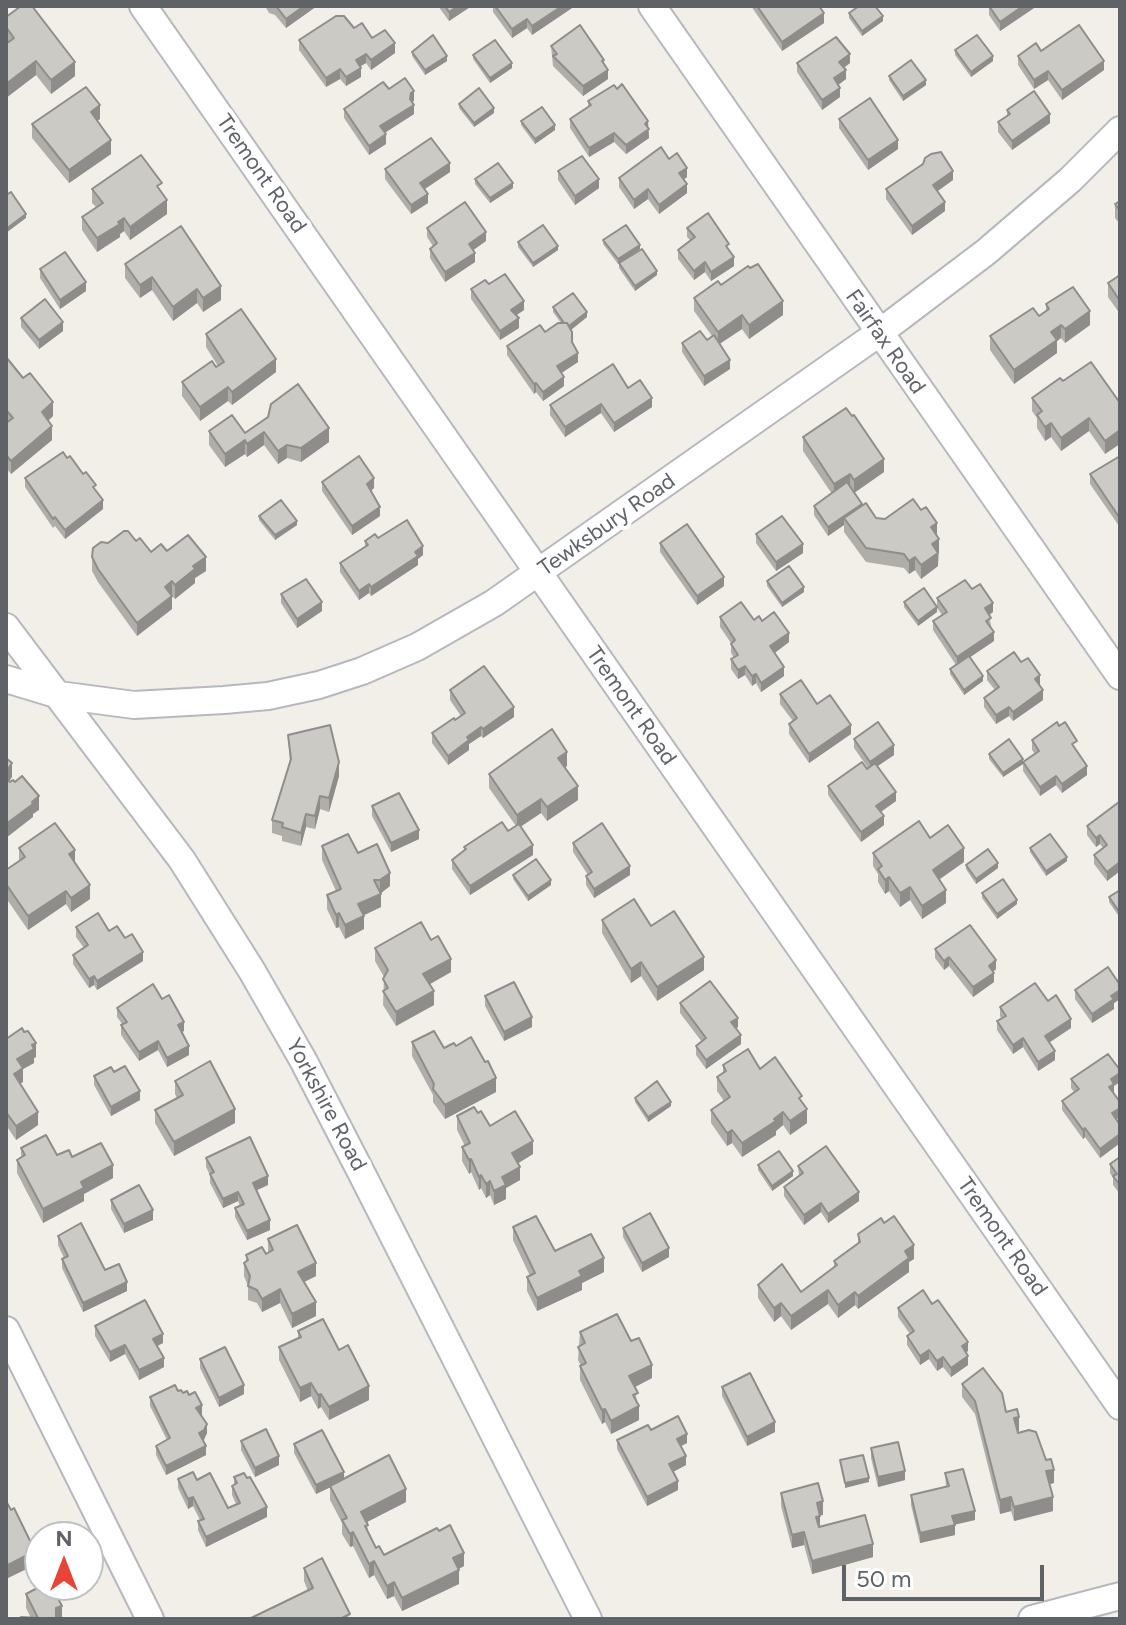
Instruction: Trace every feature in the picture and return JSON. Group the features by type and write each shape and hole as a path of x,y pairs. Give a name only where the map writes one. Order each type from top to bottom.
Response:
{"street":[{"name":"Tremont Road","path":"143,6 1120,1406"},
{"name":"Fairfax Road","path":"652,6 1120,676"},
{"name":"Tewksbury Road","path":"6,679 59,695 134,705 268,696 319,685 362,671 417,647 489,607 879,333 986,252 1070,180 1120,130"},
{"name":"Yorkshire Road","path":"6,627 182,860 303,1060 588,1619"},
{"path":"6,1330 150,1619"},
{"path":"1032,1619 1120,1596"}],"building":[{"path":"21,6 32,6 75,62 51,80 36,61 6,84 6,44 14,38 6,27 6,17"},
{"path":"276,6 304,6 286,19"},
{"path":"495,6 562,6 532,26 527,19 512,29"},
{"path":"757,6 819,6 824,13 782,42"},
{"path":"859,6 875,6 883,16 862,31 849,13"},
{"path":"989,6 1023,6 1000,22"},
{"path":"336,16 344,16 354,28 362,23 372,38 385,30 395,43 371,60 366,54 356,60 361,68 346,77 340,69 326,78 299,40"},
{"path":"580,25 608,70 583,86 553,56 557,54 551,46"},
{"path":"1079,25 1104,61 1062,90 1048,71 1034,80 1018,56 1036,43 1041,51"},
{"path":"433,35 447,56 425,70 412,52"},
{"path":"977,35 993,56 971,72 955,50"},
{"path":"836,37 850,54 839,62 846,70 834,78 840,88 822,100 797,63"},
{"path":"495,40 512,63 490,78 473,55"},
{"path":"911,60 926,80 903,96 889,76"},
{"path":"405,78 414,91 410,99 414,105 380,126 386,134 369,146 344,109 383,82 389,89"},
{"path":"622,84 648,121 645,124 649,129 626,145 614,133 589,148 570,119 591,105 588,101 614,85 617,89"},
{"path":"86,87 100,105 91,112 111,140 69,170 32,124"},
{"path":"479,88 494,108 474,123 459,104"},
{"path":"1034,91 1050,114 1012,141 998,122 1010,114 1007,110"},
{"path":"870,98 898,140 868,160 839,119"},
{"path":"542,107 555,125 535,139 521,121"},
{"path":"431,138 450,163 420,183 428,194 411,205 385,169"},
{"path":"661,147 669,159 677,153 687,168 679,173 687,184 659,205 648,189 634,200 619,178"},
{"path":"941,152 953,171 933,185 945,202 912,226 886,189 923,164 925,158"},
{"path":"141,155 162,183 157,186 167,200 130,227 124,218 118,222 120,224 97,238 82,217 103,203 92,189"},
{"path":"582,156 599,179 575,196 558,171"},
{"path":"498,163 513,183 490,198 475,179"},
{"path":"11,192 26,214 6,229 6,195"},
{"path":"465,202 486,232 469,244 475,253 445,272 430,249 437,243 427,228"},
{"path":"708,213 734,257 711,272 705,262 694,271 678,250 695,237 687,228"},
{"path":"543,225 558,246 533,263 518,242"},
{"path":"626,225 640,245 618,259 603,240"},
{"path":"181,226 221,286 203,298 197,289 173,307 152,277 140,285 125,264"},
{"path":"642,249 657,271 635,286 619,263"},
{"path":"65,252 86,282 60,300 40,269"},
{"path":"758,264 783,301 749,325 742,315 718,332 694,298 718,281 721,285 748,266"},
{"path":"505,274 524,301 511,310 519,318 500,331 471,289 485,280 489,284"},
{"path":"1120,275 1120,301 1108,283"},
{"path":"1073,287 1090,311 1065,329 1061,325 1051,332 1057,340 1014,370 990,336 1033,308 1039,316 1049,309 1046,304"},
{"path":"573,293 587,312 569,326 553,307"},
{"path":"45,299 63,322 39,340 21,318"},
{"path":"241,309 276,359 232,392 228,387 200,407 182,382 212,361 216,367 224,362 206,334"},
{"path":"558,323 567,323 578,353 557,366 564,377 543,392 507,346 540,325 545,332"},
{"path":"700,331 707,340 714,335 730,360 704,376 682,343"},
{"path":"6,357 23,378 30,373 53,402 42,412 52,426 11,461 6,455 6,423 13,418 6,410"},
{"path":"1091,362 1120,403 1120,430 1105,441 1089,418 1061,438 1051,423 1045,427 1037,415 1042,411 1032,398 1060,378 1063,381"},
{"path":"613,364 628,388 640,380 652,398 614,423 601,404 565,427 550,405"},
{"path":"298,384 329,428 301,448 287,445 278,451 264,432 225,454 209,431 232,415 245,433 268,417 271,404"},
{"path":"846,408 884,459 854,480 850,474 834,484 803,437"},
{"path":"63,452 67,458 70,456 83,474 86,472 103,500 65,530 55,517 53,519 25,478"},
{"path":"359,456 374,478 367,484 380,507 352,526 322,482"},
{"path":"1120,456 1120,516 1119,517 1090,474"},
{"path":"847,482 862,504 828,527 814,506"},
{"path":"913,499 921,510 926,507 937,523 931,527 939,539 932,544 938,553 921,565 915,557 909,561 904,554 866,548 844,518 866,503 876,518 885,519"},
{"path":"281,500 297,521 275,535 259,516"},
{"path":"782,516 803,544 776,562 756,534"},
{"path":"407,520 423,546 415,552 418,556 371,587 369,584 359,591 340,563 368,545 365,541 375,534 378,538"},
{"path":"687,524 724,577 697,596 660,543"},
{"path":"128,531 136,541 140,538 151,552 161,544 167,551 188,535 206,557 175,585 172,581 165,587 172,596 137,623 92,557 93,548 101,542 108,543"},
{"path":"789,566 804,587 782,603 767,581"},
{"path":"306,579 322,602 297,619 281,594"},
{"path":"965,580 972,589 980,584 993,603 985,608 991,618 986,621 994,632 957,657 933,621 947,612 937,598"},
{"path":"924,588 937,607 918,621 904,602"},
{"path":"741,602 754,620 759,616 762,621 774,612 789,633 770,646 784,667 761,683 756,674 752,676 745,666 738,670 731,659 738,655 731,644 735,640 720,617"},
{"path":"1014,652 1021,662 1028,658 1040,675 1035,679 1043,690 1013,712 1009,707 996,715 984,698 999,687 987,671"},
{"path":"969,656 983,676 964,690 950,669"},
{"path":"484,666 514,707 467,737 469,740 448,756 432,733 465,713 450,690"},
{"path":"801,680 817,704 830,695 851,725 809,754 789,724 797,718 780,694"},
{"path":"878,722 894,745 870,762 854,739"},
{"path":"1057,722 1059,726 1065,722 1077,741 1072,744 1087,766 1062,784 1056,776 1040,787 1023,762 1039,751 1032,740"},
{"path":"330,725 339,762 329,798 320,796 315,816 306,814 301,833 282,827 283,823 272,820 291,759 288,735"},
{"path":"552,729 567,752 558,758 578,786 547,807 541,799 517,815 489,774"},
{"path":"1009,739 1023,759 1003,773 989,754"},
{"path":"6,758 12,763 6,772"},
{"path":"862,762 867,769 875,763 896,792 876,806 884,816 861,832 828,786"},
{"path":"22,776 39,796 6,824 6,779 15,782"},
{"path":"399,793 419,830 391,843 372,806"},
{"path":"1119,802 1120,862 1107,872 1094,855 1107,845 1100,835 1096,838 1087,826"},
{"path":"919,821 930,838 948,825 964,848 933,870 946,890 922,906 910,887 900,893 889,877 885,880 878,869 882,866 873,853"},
{"path":"502,822 508,831 519,824 533,845 470,886 452,860 466,849 464,847"},
{"path":"55,823 75,850 69,854 90,885 71,898 66,891 28,916 6,884 6,870 25,857 19,848"},
{"path":"602,823 630,866 594,889 586,876 592,872 573,843"},
{"path":"348,834 358,853 377,844 390,873 380,880 374,880 381,894 358,904 364,916 345,925 339,913 336,915 327,895 341,889 322,846"},
{"path":"1050,834 1067,857 1046,871 1030,848"},
{"path":"988,849 998,863 976,879 966,865"},
{"path":"536,859 551,880 528,896 513,875"},
{"path":"1003,879 1017,900 997,914 982,893"},
{"path":"1120,890 1120,913 1109,897"},
{"path":"634,899 651,926 674,911 704,957 657,987 641,962 631,969 602,920"},
{"path":"98,913 109,931 117,926 125,938 132,934 143,952 97,981 94,976 89,979 73,955 88,945 76,927"},
{"path":"421,922 431,940 438,936 451,959 423,974 434,991 396,1012 383,991 388,988 383,979 388,970 375,948"},
{"path":"970,925 996,960 989,966 994,973 973,987 949,957 944,961 935,949"},
{"path":"1108,967 1120,990 1111,996 1114,999 1092,1014 1075,990"},
{"path":"710,981 738,1018 731,1022 741,1035 706,1060 696,1046 706,1038 680,1003"},
{"path":"514,982 532,1017 504,1032 485,996"},
{"path":"1035,983 1048,1001 1056,995 1071,1019 1045,1036 1055,1051 1038,1062 1023,1038 1013,1045 997,1021 1006,1016 1000,1007"},
{"path":"153,984 162,999 169,995 184,1022 178,1025 189,1046 167,1058 158,1041 139,1052 121,1025 127,1022 117,1008"},
{"path":"22,1028 36,1043 32,1045 34,1049 17,1059 23,1068 14,1074 38,1112 16,1126 6,1112 6,1039"},
{"path":"434,1031 444,1048 454,1043 456,1046 471,1037 496,1078 445,1105 433,1089 434,1084 412,1042"},
{"path":"748,1049 760,1069 775,1057 802,1096 799,1098 807,1109 790,1121 783,1112 774,1119 776,1121 742,1143 732,1130 727,1133 711,1110 730,1097 717,1077 726,1071 723,1065"},
{"path":"1108,1054 1120,1070 1111,1079 1114,1084 1109,1087 1120,1102 1120,1108 1112,1113 1120,1125 1120,1134 1100,1149 1062,1101 1079,1089 1071,1079"},
{"path":"210,1061 235,1109 174,1142 155,1110 183,1095 175,1081"},
{"path":"125,1066 140,1091 111,1107 94,1076 111,1067 114,1072"},
{"path":"657,1081 671,1102 648,1117 635,1098"},
{"path":"474,1107 478,1113 481,1111 490,1126 515,1111 533,1141 512,1153 520,1167 502,1177 506,1185 494,1191 490,1181 486,1184 481,1175 479,1177 462,1147 470,1143 457,1116"},
{"path":"46,1135 57,1155 69,1150 72,1157 101,1143 113,1165 81,1182 84,1188 43,1209 17,1160 25,1155 21,1148"},
{"path":"250,1137 268,1176 253,1183 270,1220 247,1231 235,1208 244,1204 238,1192 223,1199 210,1174 214,1172 206,1158"},
{"path":"826,1146 859,1192 828,1214 821,1203 804,1215 784,1187 803,1173 798,1166"},
{"path":"779,1151 793,1171 772,1186 758,1165"},
{"path":"1120,1157 1120,1185 1113,1176 1117,1174 1110,1164"},
{"path":"139,1185 153,1210 124,1224 111,1200"},
{"path":"650,1213 669,1248 642,1263 623,1228"},
{"path":"536,1216 555,1251 591,1234 604,1258 579,1271 582,1276 537,1298 527,1277 535,1273 513,1227"},
{"path":"894,1216 914,1245 905,1251 909,1258 858,1296 855,1292 838,1305 828,1290 791,1316 781,1303 774,1308 758,1285 782,1264 801,1292 837,1265 834,1261 860,1242 858,1234 881,1218 884,1223"},
{"path":"81,1223 105,1270 119,1264 127,1282 83,1303 62,1259 68,1256 58,1236"},
{"path":"297,1225 316,1263 298,1272 316,1302 292,1314 280,1289 262,1299 257,1290 248,1286 250,1276 244,1263 248,1260 246,1255 262,1247 266,1254 273,1250 268,1239"},
{"path":"923,1290 932,1304 938,1300 968,1342 962,1346 968,1356 951,1368 943,1357 937,1361 929,1350 920,1356 907,1336 914,1331 898,1308"},
{"path":"145,1300 163,1334 153,1339 164,1358 139,1370 125,1345 110,1352 95,1326"},
{"path":"617,1314 631,1341 639,1338 652,1365 629,1376 638,1393 633,1395 639,1406 611,1421 605,1409 602,1410 580,1366 586,1363 578,1347 585,1343 580,1332"},
{"path":"323,1319 339,1350 348,1345 369,1386 329,1407 311,1383 300,1388 279,1347 301,1337 298,1331"},
{"path":"225,1347 244,1385 219,1398 200,1359"},
{"path":"983,1368 1002,1393 1006,1412 1017,1409 1019,1417 1014,1418 1018,1433 1036,1432 1046,1460 1051,1459 1054,1470 1046,1471 1053,1497 1014,1507 1011,1497 1000,1500 975,1401 962,1384"},
{"path":"750,1373 775,1422 747,1437 722,1387"},
{"path":"175,1385 183,1393 187,1391 189,1395 195,1392 202,1405 196,1408 207,1424 199,1433 206,1446 166,1466 156,1446 170,1438 150,1397"},
{"path":"678,1416 687,1434 677,1439 686,1456 669,1464 678,1481 647,1497 617,1440 648,1425 651,1430"},
{"path":"266,1429 279,1456 255,1468 241,1441"},
{"path":"322,1430 344,1472 316,1485 294,1444"},
{"path":"898,1442 905,1471 878,1477 871,1448"},
{"path":"389,1455 406,1489 361,1512 376,1548 379,1546 384,1555 437,1528 439,1531 450,1525 464,1553 453,1558 459,1570 402,1598 394,1582 387,1586 374,1561 369,1564 353,1532 350,1534 342,1520 347,1518 330,1486"},
{"path":"863,1455 869,1478 845,1483 840,1460"},
{"path":"963,1469 975,1511 952,1516 955,1525 920,1533 911,1495 949,1486 945,1473"},
{"path":"193,1472 197,1480 210,1473 228,1508 240,1503 232,1486 237,1483 234,1477 244,1473 247,1478 250,1477 267,1507 206,1537 198,1521 204,1519 193,1497 188,1499 178,1479"},
{"path":"818,1483 823,1501 817,1503 819,1527 865,1515 873,1544 812,1561 804,1532 792,1535 781,1493"},
{"path":"6,1501 11,1510 14,1508 24,1528 24,1557 6,1566"},
{"path":"322,1558 350,1614 340,1619 249,1619 313,1588 304,1568"},
{"path":"30,1601 59,1601 62,1606 56,1608 56,1619 21,1619 21,1617 38,1618"}]}
